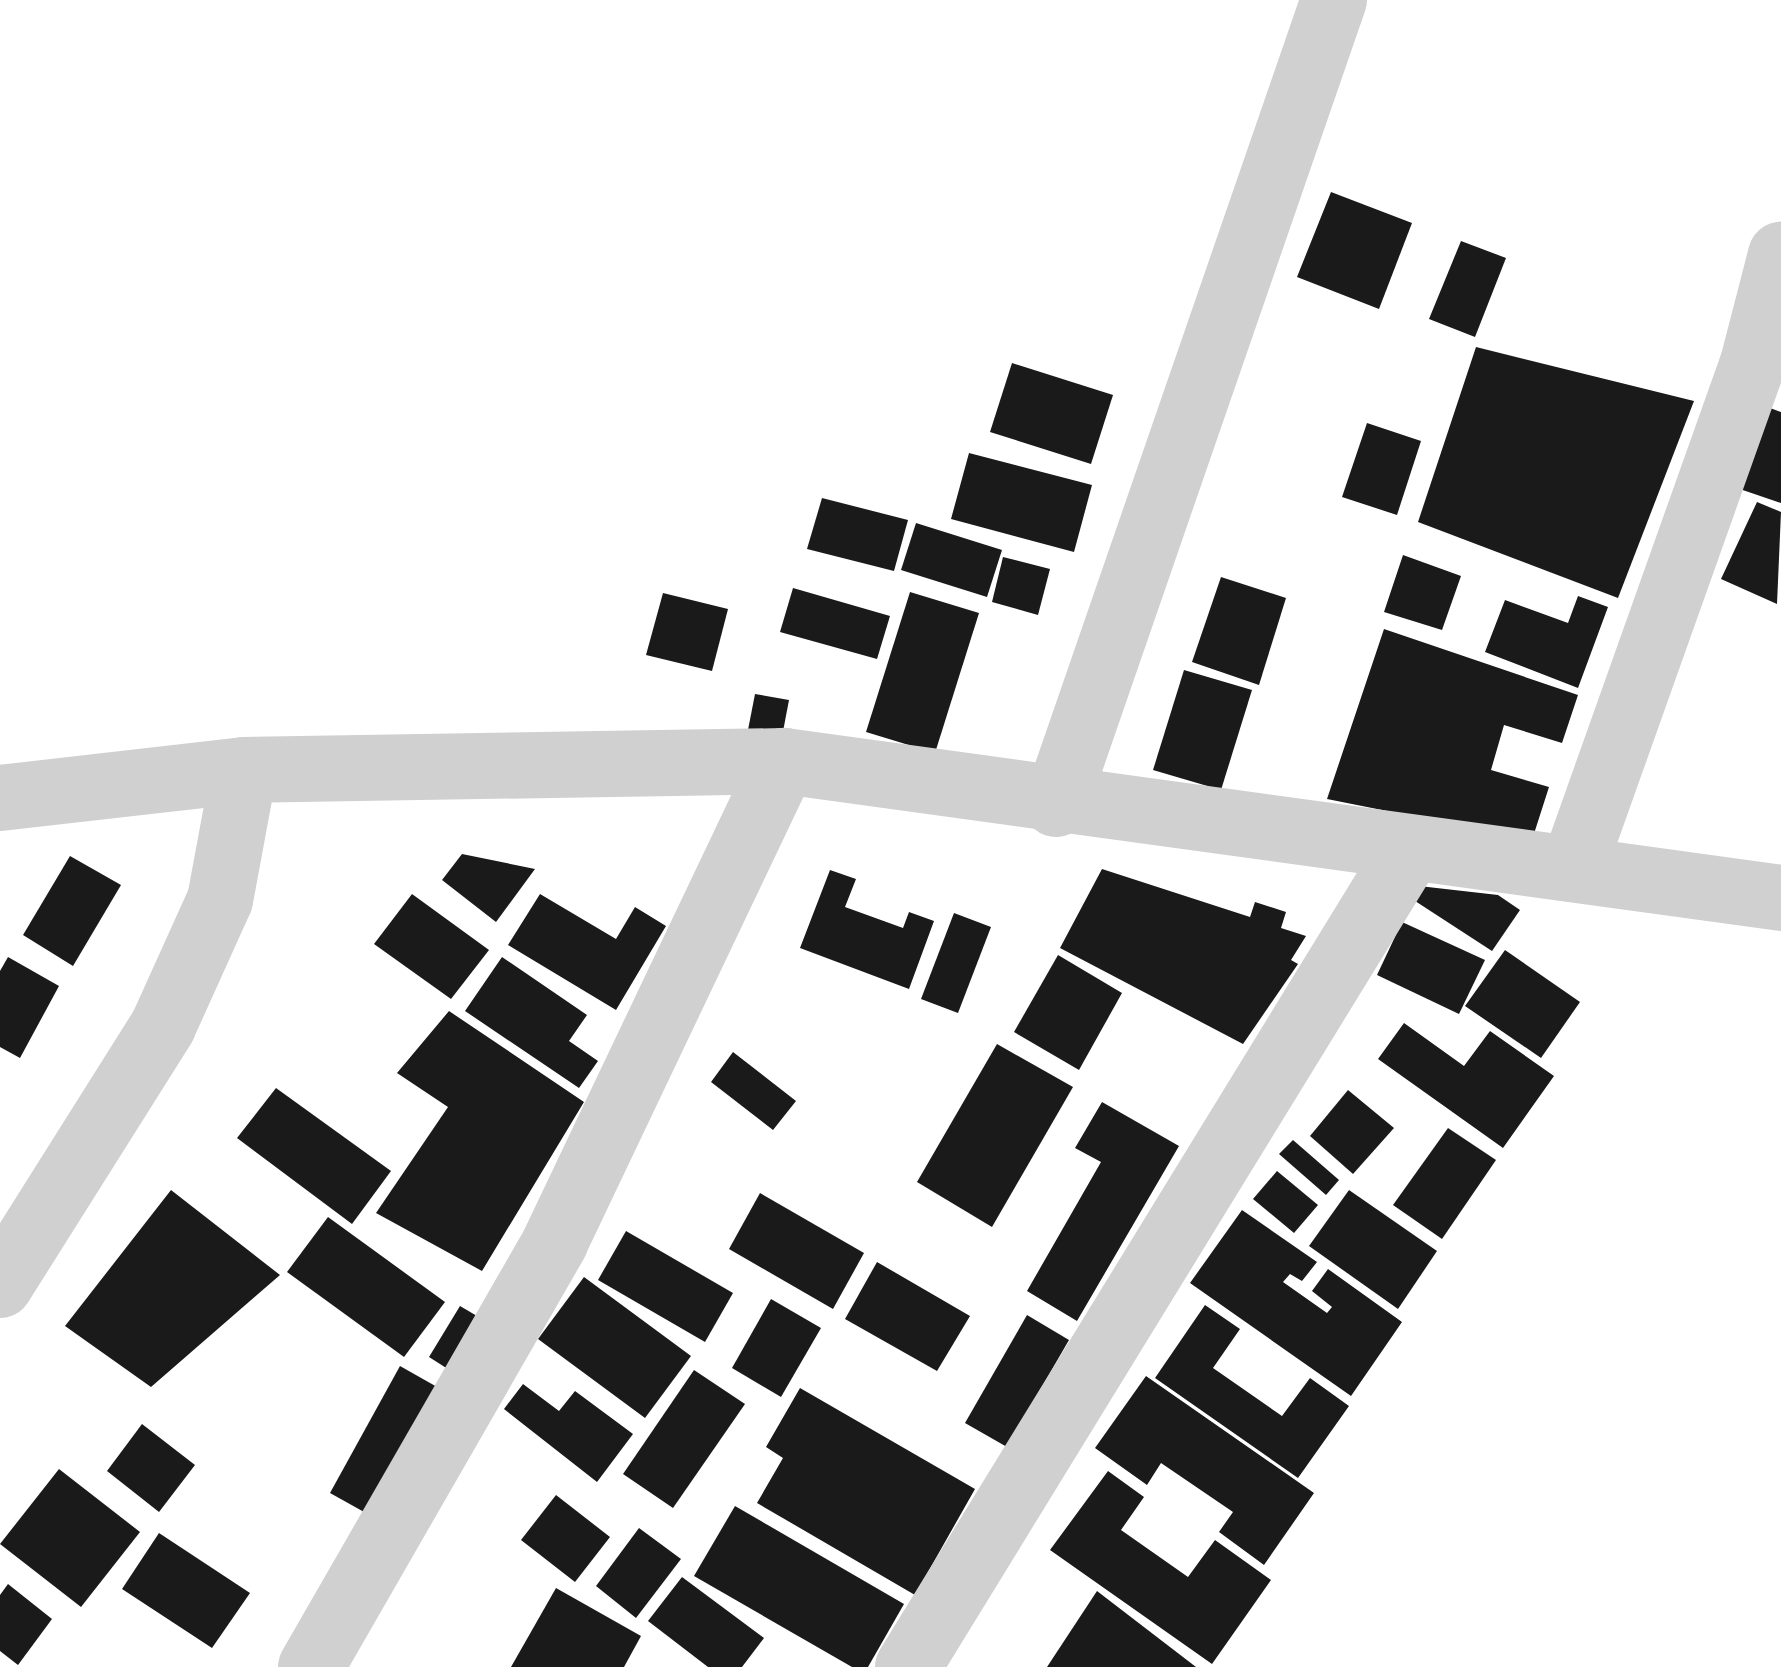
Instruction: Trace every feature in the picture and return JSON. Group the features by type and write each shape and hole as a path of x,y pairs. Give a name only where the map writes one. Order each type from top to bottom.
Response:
{"street":[{"path":"1056,804 1334,0"},
{"path":"1573,869 1753,363 1781,254"},
{"path":"311,1667 555,1242 784,761"},
{"path":"0,798 244,770 784,761 1056,804 1781,898"},
{"path":"0,1285 163,1026 220,900 244,770"},
{"path":"908,1667 1409,851"}],"building":[{"path":"1331,192 1412,223 1379,309 1297,277"},
{"path":"1461,241 1506,258 1475,337 1429,319"},
{"path":"1476,347 1694,401 1618,598 1418,522"},
{"path":"1012,363 1113,395 1091,464 990,432"},
{"path":"1757,403 1781,412 1781,503 1728,485"},
{"path":"1367,423 1421,441 1397,515 1342,497"},
{"path":"969,453 1092,485 1074,552 951,519"},
{"path":"822,498 908,520 894,571 807,549"},
{"path":"1757,502 1781,512 1777,604 1721,579"},
{"path":"916,523 1002,550 987,597 901,570"},
{"path":"1403,555 1461,576 1442,630 1384,612"},
{"path":"1003,557 1050,569 1038,615 992,602"},
{"path":"1221,577 1286,598 1259,685 1192,662"},
{"path":"793,588 890,616 877,659 780,632"},
{"path":"910,592 979,613 935,753 866,732"},
{"path":"663,593 728,609 712,671 646,655"},
{"path":"1578,596 1608,607 1578,688 1485,652 1505,600 1568,623"},
{"path":"1384,629 1578,695 1562,743 1504,725 1491,770 1549,787 1532,840 1327,799"},
{"path":"1184,670 1252,690 1221,790 1153,770"},
{"path":"755,694 789,700 781,742 747,735"},
{"path":"462,854 535,869 496,922 442,880"},
{"path":"70,856 121,885 73,966 23,935"},
{"path":"1102,869 1250,917 1255,902 1286,912 1281,928 1306,936 1291,960 1298,964 1243,1044 1060,948"},
{"path":"830,870 856,879 845,907 903,928 909,912 934,921 909,989 800,948"},
{"path":"1419,886 1498,895 1520,910 1492,951 1412,899"},
{"path":"412,894 489,950 451,999 374,944"},
{"path":"540,894 616,939 635,907 666,926 616,1010 508,945"},
{"path":"954,913 991,927 958,1013 921,999"},
{"path":"1402,922 1485,960 1459,1014 1377,975"},
{"path":"1505,950 1580,1002 1541,1058 1465,1006"},
{"path":"1058,955 1122,993 1079,1070 1014,1032"},
{"path":"8,957 59,986 20,1058 0,1047 0,971"},
{"path":"502,957 587,1015 569,1041 598,1061 579,1088 465,1011"},
{"path":"449,1011 584,1102 482,1271 376,1213 448,1107 397,1073"},
{"path":"1404,1023 1464,1066 1490,1031 1554,1076 1503,1148 1378,1059"},
{"path":"997,1044 1073,1087 992,1227 917,1182"},
{"path":"733,1052 796,1101 773,1130 711,1082"},
{"path":"276,1088 391,1171 352,1224 237,1138"},
{"path":"1348,1090 1394,1128 1353,1174 1310,1136"},
{"path":"1102,1102 1179,1146 1077,1321 1027,1291 1101,1162 1075,1148"},
{"path":"1448,1128 1496,1160 1442,1239 1393,1205"},
{"path":"1293,1140 1339,1180 1326,1195 1279,1154"},
{"path":"1277,1171 1318,1205 1294,1233 1253,1199"},
{"path":"171,1190 280,1275 151,1387 65,1326"},
{"path":"1349,1190 1437,1251 1398,1309 1309,1246"},
{"path":"760,1193 864,1253 833,1309 729,1249"},
{"path":"1242,1210 1317,1262 1302,1281 1290,1274 1283,1282 1327,1313 1332,1307 1312,1291 1328,1269 1402,1322 1351,1396 1190,1283"},
{"path":"328,1217 445,1302 404,1357 287,1272"},
{"path":"626,1231 733,1293 705,1342 598,1280"},
{"path":"877,1262 970,1316 937,1371 845,1319"},
{"path":"584,1277 691,1356 645,1418 538,1339"},
{"path":"771,1299 821,1328 781,1397 732,1368"},
{"path":"1205,1305 1240,1329 1213,1368 1282,1416 1310,1378 1349,1406 1298,1478 1155,1378"},
{"path":"460,1306 494,1326 462,1378 429,1357"},
{"path":"1027,1315 1069,1340 1007,1447 965,1423"},
{"path":"400,1366 453,1396 382,1522 330,1493"},
{"path":"694,1370 745,1404 673,1508 623,1474"},
{"path":"1146,1376 1314,1493 1264,1565 1219,1532 1233,1512 1161,1463 1147,1485 1095,1448"},
{"path":"523,1384 559,1411 575,1391 633,1434 597,1482 504,1409"},
{"path":"800,1388 975,1489 915,1595 757,1503 783,1458 766,1447"},
{"path":"142,1424 195,1465 159,1512 107,1471"},
{"path":"59,1469 140,1532 81,1607 0,1544"},
{"path":"1108,1471 1144,1497 1121,1530 1188,1577 1215,1540 1271,1580 1212,1664 1050,1550"},
{"path":"556,1495 610,1537 575,1582 521,1540"},
{"path":"735,1506 904,1604 868,1667 852,1667 694,1576"},
{"path":"639,1528 681,1559 636,1618 596,1586"},
{"path":"159,1533 250,1593 212,1648 122,1589"},
{"path":"682,1577 764,1638 742,1667 708,1667 648,1621"},
{"path":"8,1584 52,1619 18,1665 0,1651 0,1595"},
{"path":"556,1588 641,1636 624,1667 511,1667"},
{"path":"1097,1591 1196,1667 1047,1667"}]}
